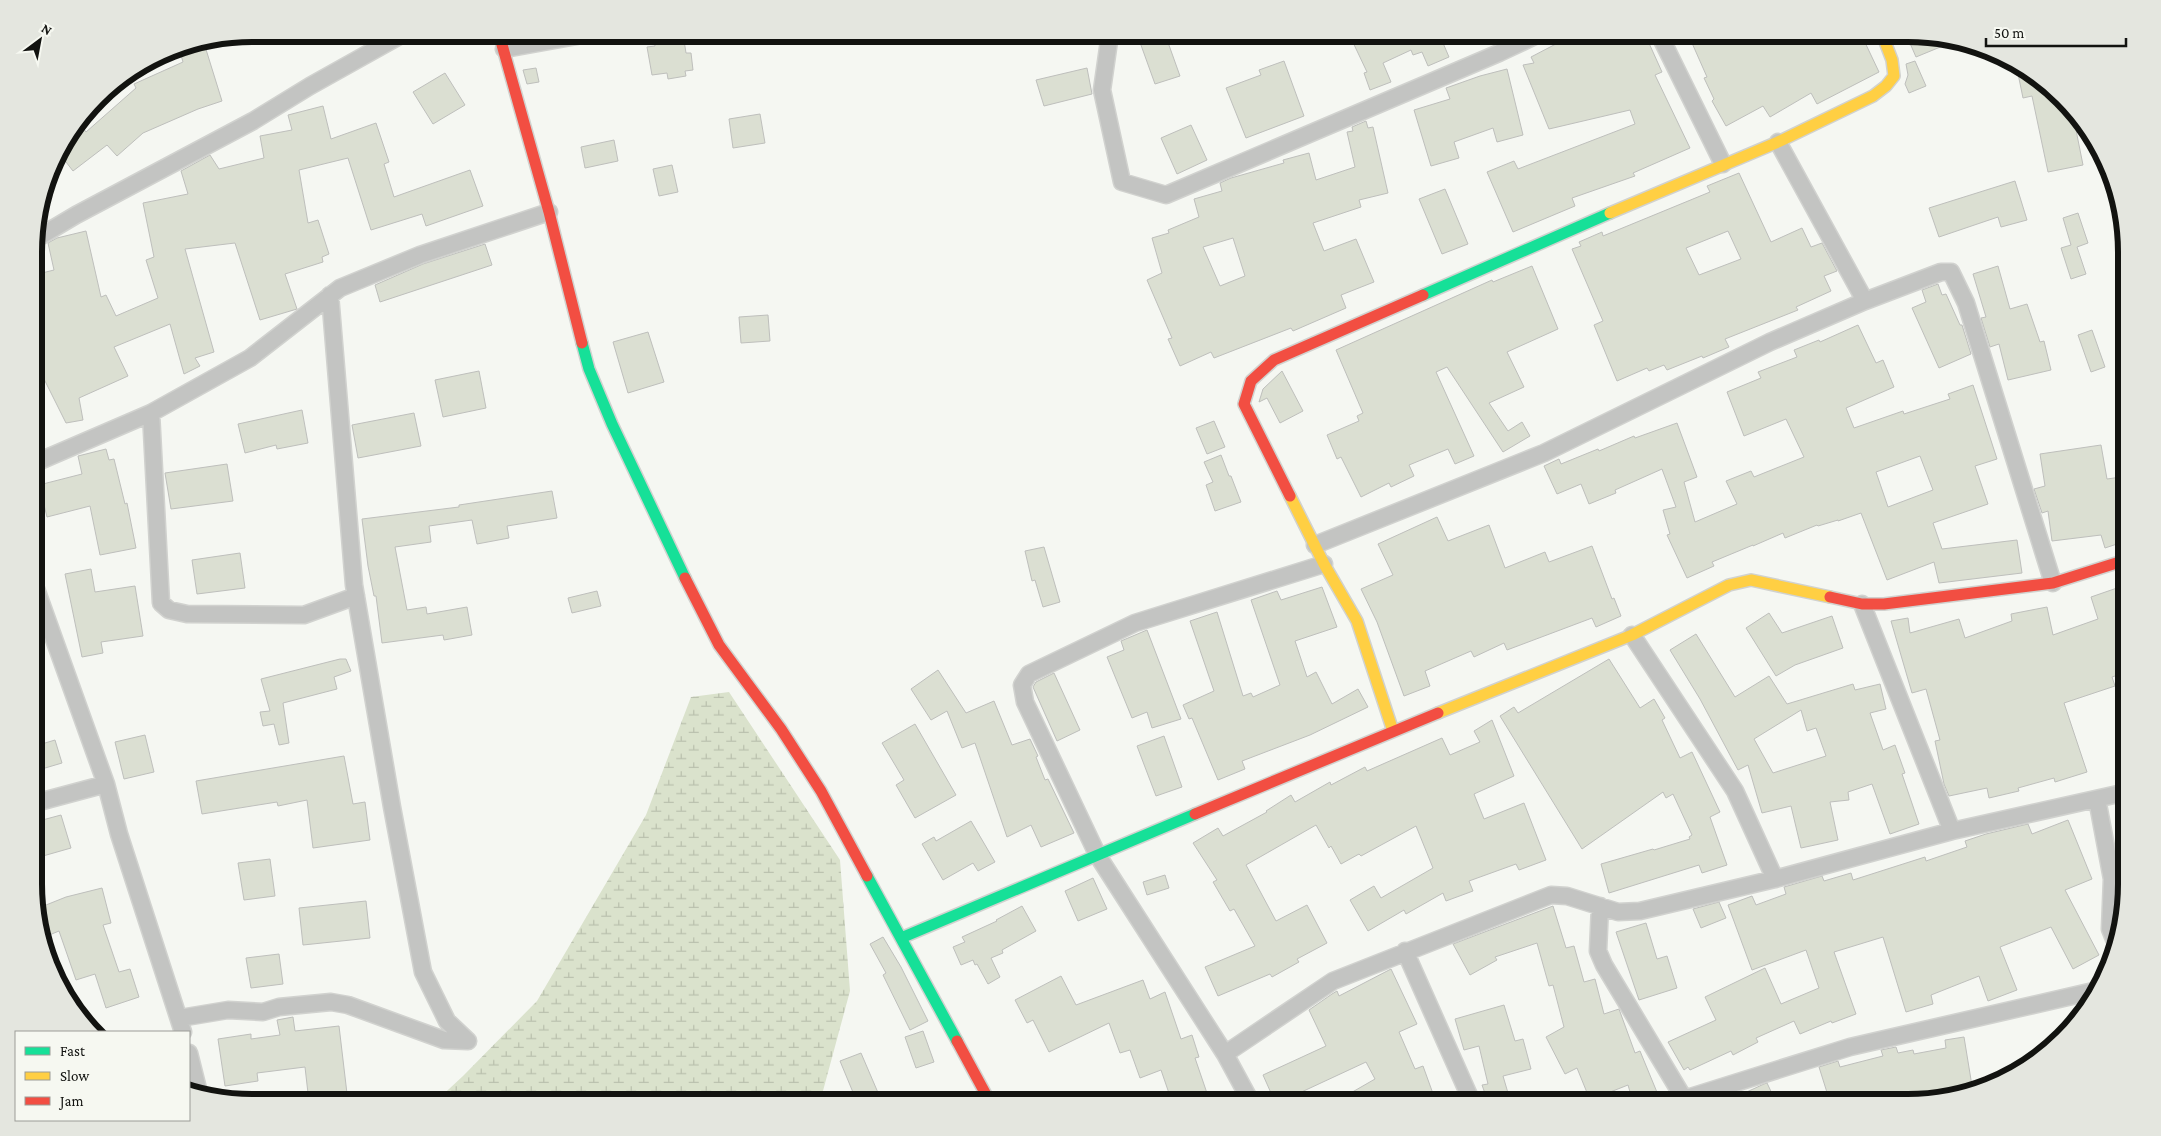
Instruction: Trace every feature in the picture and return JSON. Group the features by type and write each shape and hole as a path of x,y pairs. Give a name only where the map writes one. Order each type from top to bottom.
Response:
{"street":[{"path":"43,234 76,215 253,121 310,86 389,42"},
{"path":"502,42 550,212 589,369 612,424 700,610 719,645 781,729 821,791 986,1094"},
{"path":"504,50 546,42"},
{"path":"1109,42 1102,90 1122,182 1166,195 1522,42"},
{"path":"1663,42 1723,164"},
{"path":"1393,731 1357,621 1348,602 1324,564 1244,404 1251,381 1274,360 1723,164 1778,142 1873,96 1886,86 1894,76 1892,60 1885,42"},
{"path":"1778,142 1865,301"},
{"path":"43,459 151,412 250,358 340,288 420,255 550,212"},
{"path":"1315,545 1544,453 1770,342 1865,301 1941,272 1951,272 1966,303 2053,583"},
{"path":"43,629 106,784 119,834 182,1025 228,1010 263,1012 279,1007 331,1002 348,1005 444,1040 468,1041 447,1020 423,972 392,807 356,596 330,295"},
{"path":"151,412 161,603 169,610 187,614 304,614 356,596"},
{"path":"901,938 1393,731 1632,635 1728,585 1751,580 1862,604 1884,604 2053,583 2118,563"},
{"path":"1247,1094 1225,1054 1098,856 1025,702 1022,685 1029,674 1135,622 1324,564"},
{"path":"1862,604 1952,831"},
{"path":"1632,635 1735,791 1776,879"},
{"path":"43,801 106,784"},
{"path":"1225,1054 1332,981 1550,895 1567,896 1618,912 1640,911 1776,879 1952,831 2118,794"},
{"path":"2096,799 2112,879 2110,929 2112,934"},
{"path":"1600,906 1598,951 1604,965 1681,1094"},
{"path":"1405,951 1468,1094"},
{"path":"1704,1094 1850,1047 2087,992"},
{"path":"190,1057 197,1086"}],"green space":[{"path":"729,692 840,860 850,991 822,1094 444,1094 537,1001 646,815 691,697"}],"building":[{"path":"655,42 684,42 686,53 691,53 693,70 685,71 686,76 668,79 667,73 652,75 647,47 655,46"},
{"path":"1140,42 1168,42 1180,76 1155,84"},
{"path":"1353,42 1443,42 1449,57 1428,66 1422,52 1413,55 1411,50 1383,63 1391,82 1370,90 1364,73 1367,72"},
{"path":"1560,42 1640,42 1641,44 1648,42 1662,72 1655,75 1690,148 1633,173 1635,176 1572,198 1575,206 1513,232 1487,172 1514,161 1518,169 1635,124 1630,110 1549,129 1523,65 1534,63 1531,57"},
{"path":"1692,42 1865,42 1879,72 1817,104 1811,93 1770,117 1763,106 1726,126 1712,101 1714,99 1704,78 1707,77"},
{"path":"1910,42 1943,46 1916,57"},
{"path":"206,48 222,101 198,109 143,133 117,156 107,145 73,171 64,160 83,129 86,132 136,88 134,84 183,62 181,55"},
{"path":"1284,61 1304,116 1246,138 1226,88 1261,75 1259,70"},
{"path":"1915,61 1926,86 1909,93 1905,84 1908,75 1906,64"},
{"path":"536,68 539,82 527,84 523,70"},
{"path":"1087,68 1092,94 1044,106 1036,80"},
{"path":"1507,69 1523,135 1497,142 1493,128 1454,142 1459,158 1431,166 1414,110 1450,99 1446,88"},
{"path":"445,73 465,105 433,124 413,92"},
{"path":"2018,74 2047,95 2075,125 2083,165 2048,172 2032,96 2023,98"},
{"path":"323,106 331,139 376,123 389,162 384,164 394,197 470,170 483,206 426,226 422,214 371,230 348,158 299,170 308,223 318,220 329,254 322,257 323,262 285,274 297,309 260,320 235,243 185,249 214,352 195,358 200,366 184,374 170,324 114,347 128,376 79,398 83,420 66,423 43,377 43,273 54,270 48,243 57,238 86,231 101,297 106,295 116,316 158,298 146,260 154,257 143,203 188,194 181,171 210,155 219,169 264,158 260,136 292,130 288,115"},
{"path":"760,114 765,143 733,148 729,119"},
{"path":"1366,121 1368,128 1373,127 1388,193 1359,200 1361,207 1313,223 1324,251 1356,239 1374,282 1341,295 1346,308 1293,331 1291,328 1214,358 1211,352 1180,366 1168,339 1172,338 1147,280 1162,273 1152,238 1169,233 1168,230 1199,217 1194,199 1222,191 1220,183 1231,178 1284,163 1283,160 1309,153 1316,180 1355,167 1347,132 1353,131 1352,127","holes":["1233,238 1245,276 1220,286 1203,247"]},
{"path":"1191,125 1207,160 1177,174 1161,138"},
{"path":"614,140 618,161 585,168 581,147"},
{"path":"672,165 678,192 659,196 653,169"},
{"path":"1739,173 1771,242 1802,228 1811,247 1822,243 1837,271 1824,276 1831,291 1796,307 1798,310 1725,339 1729,347 1703,358 1702,356 1667,370 1664,365 1649,371 1647,368 1617,381 1594,325 1603,321 1572,249 1581,246 1579,242 1602,232 1603,236 1710,192 1707,186","holes":["1728,231 1741,259 1699,275 1686,248"]},
{"path":"2015,181 2027,220 2001,227 1998,217 1939,237 1929,208"},
{"path":"1445,189 1468,244 1442,254 1419,199"},
{"path":"2078,213 2088,243 2077,247 2086,274 2071,279 2061,248 2071,245 2063,218"},
{"path":"485,244 492,265 380,302 375,285 423,264"},
{"path":"1532,266 1558,329 1507,352 1524,387 1489,403 1508,431 1522,422 1530,436 1503,452 1447,367 1436,372 1474,456 1455,464 1448,449 1409,465 1414,476 1391,487 1389,483 1361,497 1341,457 1337,459 1327,435 1359,421 1357,416 1363,413 1336,350 1492,280 1493,282"},
{"path":"1998,266 2010,309 2027,304 2040,342 2044,341 2051,370 2008,380 1999,344 1990,347 1981,318 1986,317 1973,274"},
{"path":"1938,284 1942,295 1946,294 1960,325 1962,325 1971,354 1939,368 1912,308 1926,302 1922,290"},
{"path":"768,315 770,341 741,343 739,317"},
{"path":"1858,325 1876,363 1883,360 1894,387 1846,408 1854,428 1903,411 1904,414 1950,399 1948,394 1973,385 1997,459 1975,466 1988,504 1933,523 1942,549 2017,540 2022,573 1939,583 1934,562 1887,580 1861,513 1838,521 1817,525 1785,538 1783,533 1712,562 1714,566 1687,578 1667,535 1670,534 1663,510 1676,507 1662,469 1615,490 1616,493 1589,504 1581,484 1557,494 1544,466 1559,459 1561,464 1634,436 1635,438 1677,423 1697,477 1684,482 1695,522 1737,504 1726,481 1751,471 1754,477 1804,457 1786,419 1744,436 1727,392 1761,378 1758,372 1797,357 1794,350 1819,340 1820,342","holes":["1920,456 1933,490 1888,507 1876,472"]},
{"path":"2092,330 2105,367 2091,372 2078,335"},
{"path":"648,332 664,382 628,393 613,342"},
{"path":"479,371 486,408 443,417 435,380"},
{"path":"1282,371 1303,411 1280,423 1267,398 1259,402 1263,389"},
{"path":"302,410 308,443 277,449 276,445 245,453 238,424"},
{"path":"414,413 421,446 358,458 352,425"},
{"path":"1214,421 1225,447 1207,454 1196,428"},
{"path":"2101,445 2107,479 2118,477 2118,544 2105,548 2101,535 2052,541 2048,511 2042,513 2034,489 2045,486 2040,454"},
{"path":"106,449 109,460 114,459 125,504 127,503 136,548 100,555 90,506 47,517 43,501 43,484 82,474 78,456"},
{"path":"1221,455 1241,502 1215,511 1206,485 1213,482 1204,462"},
{"path":"227,464 233,501 171,509 165,473"},
{"path":"552,491 557,518 507,526 509,538 477,544 472,520 429,526 431,542 395,547 407,610 426,607 427,614 467,607 472,635 444,640 443,635 382,643 376,596 374,596 368,566 362,519 459,507 459,505"},
{"path":"1437,517 1448,541 1489,525 1505,568 1545,552 1549,562 1592,546 1612,599 1614,598 1621,616 1596,627 1592,618 1507,650 1504,643 1474,657 1471,651 1425,671 1430,686 1404,696 1377,622 1361,589 1393,575 1378,544"},
{"path":"1044,547 1060,602 1043,607 1035,580 1032,581 1025,551"},
{"path":"240,553 245,588 197,594 192,560"},
{"path":"91,569 95,592 135,586 143,636 101,642 103,653 82,657 65,574"},
{"path":"1322,587 1337,627 1295,641 1307,677 1316,672 1332,704 1358,689 1368,707 1310,735 1242,761 1245,769 1218,780 1192,718 1189,719 1183,705 1214,691 1190,621 1217,612 1243,696 1251,693 1253,697 1280,685 1251,600 1277,591 1281,600"},
{"path":"2117,588 2118,675 2112,677 2115,686 2064,703 2087,772 2055,782 2054,778 2018,788 2019,791 1989,798 1987,788 1949,796 1944,784 1935,741 1940,740 1926,689 1912,693 1891,621 1908,618 1910,633 1959,619 1965,638 2012,621 2011,614 2047,607 2053,635 2098,619 2091,597"},
{"path":"597,591 601,606 572,613 568,598"},
{"path":"1769,613 1782,633 1832,616 1843,648 1795,665 1776,676 1746,628"},
{"path":"1147,630 1181,719 1152,728 1147,712 1132,718 1107,657 1124,650 1121,641"},
{"path":"1696,634 1735,697 1769,676 1787,704 1853,684 1855,690 1880,684 1886,709 1870,713 1883,750 1895,745 1905,773 1902,774 1919,824 1890,834 1872,784 1848,792 1849,800 1830,802 1838,840 1801,848 1791,806 1762,813 1748,765 1738,770 1700,699 1670,650","holes":["1801,710 1807,731 1816,728 1826,756 1773,773 1754,739"]},
{"path":"346,659 351,671 334,677 337,689 283,703 289,743 279,745 274,724 263,726 260,712 270,711 261,679"},
{"path":"1609,659 1640,708 1654,699 1665,718 1662,720 1680,758 1692,752 1720,812 1710,817 1727,865 1702,873 1699,865 1609,893 1601,864 1690,839 1689,837 1692,835 1673,794 1666,798 1663,792 1582,849 1500,716 1514,707 1518,713"},
{"path":"938,670 966,713 994,701 1012,745 1030,739 1038,756 1036,757 1045,780 1048,779 1074,833 1041,847 1031,825 1007,837 975,743 962,748 947,711 931,720 911,689"},
{"path":"1054,673 1080,730 1057,741 1033,687 1036,682"},
{"path":"1492,720 1514,776 1474,794 1484,819 1524,803 1546,860 1519,870 1516,864 1469,881 1473,891 1446,901 1443,893 1406,914 1404,910 1368,931 1350,900 1374,886 1381,898 1433,868 1416,826 1361,856 1359,854 1341,864 1316,825 1246,865 1276,921 1307,905 1327,943 1297,959 1299,962 1272,977 1270,974 1218,996 1205,967 1255,946 1234,909 1230,911 1213,882 1217,880 1193,843 1218,828 1223,836 1267,812 1291,795 1295,802 1330,782 1331,785 1365,767 1367,771 1442,738 1450,755 1480,742 1474,731"},
{"path":"915,724 956,795 915,818 896,785 904,780 882,743"},
{"path":"145,735 154,772 124,779 115,742"},
{"path":"1164,736 1182,787 1156,796 1137,746"},
{"path":"55,740 62,763 43,769 43,744"},
{"path":"344,756 353,804 365,802 370,840 313,848 307,800 278,806 277,802 202,814 196,781"},
{"path":"61,815 71,848 43,856 43,820"},
{"path":"2068,820 2092,879 2065,890 2099,955 2073,969 2051,927 2000,947 2017,990 1988,1001 1979,976 1931,995 1933,1004 1906,1012 1883,937 1834,952 1856,1014 1832,1023 1831,1021 1800,1034 1794,1021 1756,1038 1758,1042 1733,1055 1731,1051 1690,1070 1688,1067 1684,1070 1668,1042 1716,1020 1705,997 1765,968 1781,1004 1819,988 1806,950 1752,970 1728,905 1752,896 1756,905 1786,894 1784,887 1822,876 1824,881 1851,873 1853,880 1925,857 1926,861 1967,847 1965,841 1986,834 2028,824 2032,834"},
{"path":"971,821 995,862 978,871 973,863 943,880 922,844 934,837 936,841"},
{"path":"270,859 275,896 244,900 238,863"},
{"path":"1165,875 1169,888 1147,895 1143,882"},
{"path":"1093,878 1107,909 1078,921 1065,891"},
{"path":"102,888 111,923 103,925 119,972 130,969 139,997 106,1008 95,974 76,980 59,931 49,935 44,911 44,906 66,897"},
{"path":"366,901 370,938 303,945 299,908"},
{"path":"1719,902 1726,918 1701,928 1693,909"},
{"path":"1022,906 1036,931 1002,950 1003,953 991,958 1000,977 988,984 973,960 961,965 953,947 965,942 962,937 997,921"},
{"path":"1553,906 1566,948 1574,946 1584,982 1595,979 1604,1014 1619,1009 1635,1053 1640,1051 1658,1094 1631,1094 1628,1085 1605,1094 1588,1094 1577,1068 1565,1074 1546,1037 1564,1027 1553,985 1549,986 1537,943 1495,957 1497,960 1470,975 1453,944"},
{"path":"1646,923 1657,959 1667,956 1677,988 1639,1000 1616,932"},
{"path":"883,937 901,967 928,1021 910,1030 883,975 886,973 870,944"},
{"path":"279,954 283,984 251,988 246,958"},
{"path":"1391,969 1417,1024 1399,1032 1415,1069 1423,1066 1433,1094 1349,1094 1375,1079 1366,1062 1297,1094 1271,1094 1263,1075 1326,1046 1309,1010 1337,991 1339,996"},
{"path":"1061,976 1076,1005 1143,980 1150,999 1165,992 1181,1039 1192,1035 1199,1057 1195,1058 1207,1094 1169,1094 1161,1070 1140,1078 1130,1050 1120,1053 1109,1023 1049,1052 1033,1020 1027,1023 1015,1000"},
{"path":"1504,1005 1515,1041 1523,1039 1531,1069 1503,1076 1508,1093 1485,1094 1482,1085 1488,1084 1479,1046 1464,1050 1455,1019"},
{"path":"293,1017 295,1031 339,1026 347,1094 308,1094 305,1067 257,1073 258,1081 225,1086 218,1039 251,1034 251,1039 280,1035 277,1020"},
{"path":"923,1031 934,1062 916,1068 905,1037"},
{"path":"1964,1037 1972,1083 1936,1092 1827,1094 1819,1067 1838,1061 1840,1067 1883,1056 1881,1050 1896,1047 1898,1053 1913,1050 1914,1054 1946,1048 1945,1040"},
{"path":"861,1053 879,1094 854,1094 840,1061"},
{"path":"1767,1083 1772,1094 1742,1094"}],"traffic: fast":[{"path":"1423,295 1610,213"},
{"path":"582,343 589,369 612,424 685,578"},
{"path":"901,938 1195,814"},
{"path":"867,876 957,1041"}],"traffic: slow":[{"path":"1610,213 1778,142 1873,96 1886,86 1894,76 1892,60 1885,42"},
{"path":"1290,496 1324,564 1357,621 1393,731"},
{"path":"1438,713 1632,635 1729,585 1751,580 1830,597"}],"traffic: jam":[{"path":"501,42 549,212 582,343"},
{"path":"1290,496 1244,404 1251,381 1274,360 1423,295"},
{"path":"1830,597 1862,604 1884,604 2053,583 2118,563"},
{"path":"685,578 719,645 781,729 821,791 867,876"},
{"path":"1195,814 1438,713"},
{"path":"957,1041 986,1094"}]}
